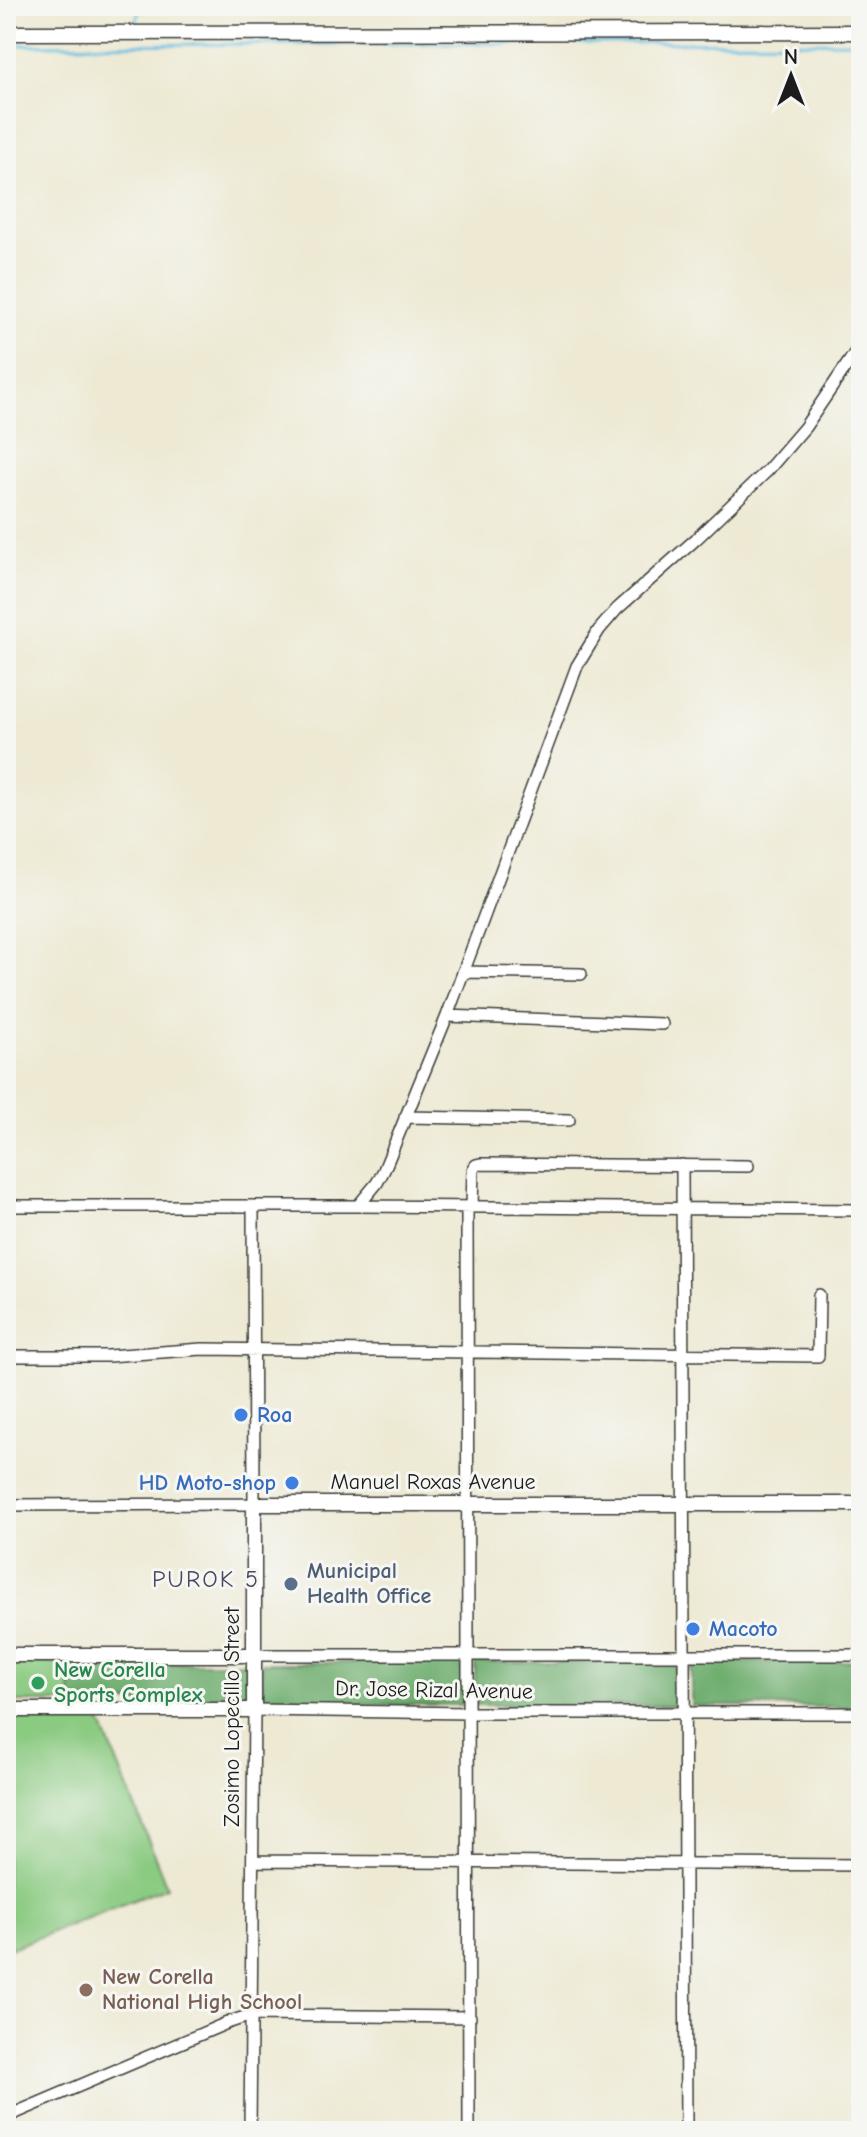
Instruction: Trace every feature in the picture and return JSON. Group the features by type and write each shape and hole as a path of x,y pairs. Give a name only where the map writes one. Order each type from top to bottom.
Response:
{"main road":[{"path":"6,33 861,32"},
{"name":"Manuel Roxas Avenue","path":"254,1504 861,1504"},
{"name":"Zosimo Lopecillo Street","path":"254,1504 254,1710"},
{"name":"Dr. Jose Rizal Avenue","path":"6,1655 255,1655"},
{"name":"Dr. Jose Rizal Avenue","path":"6,1710 254,1710"}],"street":[{"path":"358,1206 384,1170 447,1016 577,666 599,630 617,609 768,470 805,427 861,344"},
{"path":"463,972 581,974"},
{"path":"447,1016 662,1024"},
{"path":"405,1117 569,1120"},
{"path":"469,2131 467,1352 469,1207 473,1170 480,1164 748,1166"},
{"path":"682,1165 686,2131"},
{"path":"6,1206 860,1210"},
{"name":"Zosimo Lopecillo Street","path":"253,1207 254,1504"},
{"path":"7,1356 65,1357 202,1349 818,1356 819,1295"},
{"name":"Manuel Roxas Avenue","path":"6,1505 254,1504"},
{"name":"Dr. Jose Rizal Avenue","path":"255,1655 861,1655"},
{"name":"Zosimo Lopecillo Street","path":"250,2131 254,1710"},
{"name":"Dr. Jose Rizal Avenue","path":"254,1710 861,1713"},
{"path":"253,1861 861,1865"},
{"path":"6,2117 251,2015 470,2017"}],"green space":[{"path":"861,1661 861,1707 691,1706 691,1662"},
{"path":"462,1662 462,1705 262,1704 262,1663"},
{"path":"475,1662 677,1662 676,1706 475,1705"},
{"name":"New Corella Sports Complex","path":"6,1663 70,1663 71,1702 6,1702"},
{"path":"70,1663 247,1663 247,1703 71,1702"},
{"path":"99,1717 167,1887 11,1948 6,1934 6,1718"}],"waterway":[{"path":"137,24 139,6"},
{"path":"6,45 861,42"}],"place":[{"name":"Roa","path":"241,1415"},
{"name":"HD Moto-shop","path":"292,1483"},
{"name":"Municipal Health Office","path":"291,1584"},
{"name":"Macoto","path":"693,1629"},
{"name":"New Corella Sports Complex","path":"38,1683"},
{"name":"New Corella National High School","path":"86,1990"}],"district":[{"name":"PUROK 5","path":"206,1579"}]}
